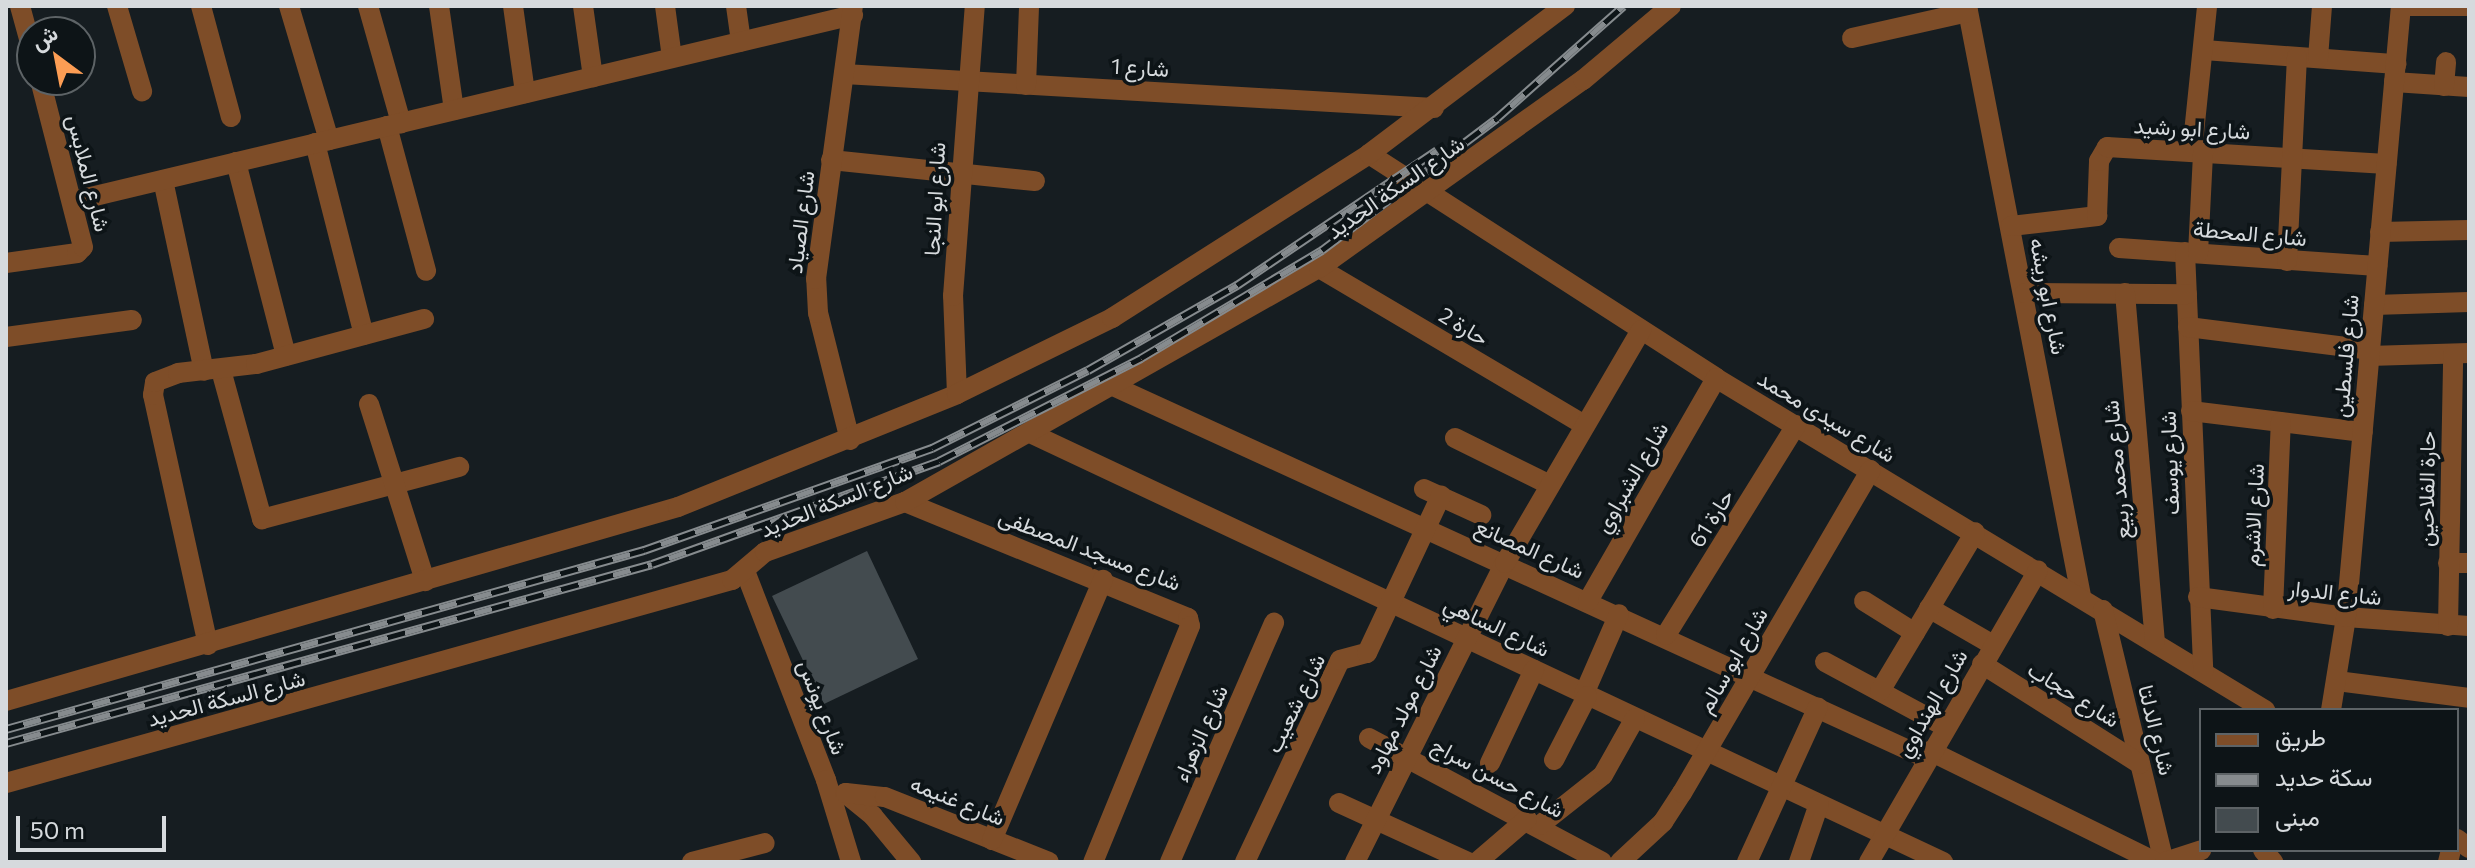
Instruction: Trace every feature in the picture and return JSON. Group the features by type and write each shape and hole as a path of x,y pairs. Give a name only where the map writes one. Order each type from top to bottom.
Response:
{"street":[{"path":"117,6 142,91"},
{"path":"201,6 231,117"},
{"path":"289,6 364,335"},
{"path":"368,6 426,271"},
{"path":"439,6 454,110"},
{"path":"513,6 525,93"},
{"path":"583,6 593,77"},
{"path":"665,6 672,58"},
{"path":"736,6 741,42"},
{"name":"شارع ابو النجا","path":"957,394 953,296 959,173 975,6"},
{"path":"1026,85 1029,6"},
{"name":"شارع السكة الحديد","path":"6,701 678,507 850,440 957,394 1112,318 1369,154 1434,108 1565,6"},
{"name":"شارع السكة الحديد","path":"6,783 732,580 765,552 905,502 1319,268 1583,80 1671,6"},
{"name":"شارع يوسف","path":"2203,672 2187,294 2207,6"},
{"path":"2318,58 2322,6"},
{"path":"2401,6 2469,6"},
{"name":"شارع فلسطين","path":"2331,708 2346,617 2401,6"},
{"path":"1852,38 1967,9"},
{"name":"شارع ابو ريشه","path":"1967,9 2025,293 2081,596"},
{"path":"74,201 741,42 853,10"},
{"name":"شارع الصياد","path":"850,440 818,313 816,279 853,10"},
{"path":"2204,50 2318,58 2444,86 2469,87"},
{"path":"2287,261 2297,57"},
{"path":"2444,86 2446,62"},
{"name":"شارع 1","path":"844,74 1434,108"},
{"name":"شارع الملابس","path":"6,263 81,250 74,201 44,96"},
{"name":"شارع ابو رشيد","path":"2011,226 2097,216 2099,161 2107,147 2386,164"},
{"name":"شارع سيدى محمد","path":"1369,154 1425,194 1716,378 2262,708"},
{"path":"831,160 1035,181"},
{"path":"236,162 286,356"},
{"path":"163,180 212,370 262,519 459,467"},
{"path":"2380,232 2469,230"},
{"name":"شارع المحطة","path":"2119,248 2377,266"},
{"name":"حارة 2","path":"1319,268 1585,425"},
{"path":"2025,293 2187,294"},
{"name":"شارع محمد ربيع","path":"2125,293 2155,642"},
{"path":"2374,305 2469,302"},
{"path":"208,645 152,390 160,379 286,356 424,319"},
{"path":"6,337 132,320"},
{"path":"2188,327 2370,353 2461,354"},
{"name":"شارع مولد مهاود","path":"1355,862 1405,755 1505,563 1641,330"},
{"name":"حارة الفلاحين","path":"2459,626 2461,354"},
{"name":"شارع الشبراوي","path":"1588,601 1716,378"},
{"name":"شارع المصانع","path":"1113,386 1666,635 1818,707 1928,754 2156,862"},
{"path":"369,404 392,485 425,581"},
{"path":"2191,411 2363,432"},
{"name":"شارع الاشرم","path":"2273,609 2281,422"},
{"name":"حارة 61","path":"1666,635 1796,425"},
{"name":"شارع الساهي","path":"1030,433 1707,752 1883,831 1943,862"},
{"path":"1455,438 1550,485"},
{"name":"شارع ابو سالم","path":"1620,862 1663,822 1871,470"},
{"name":"شارع شعيب","path":"1245,862 1340,660 1367,653 1426,528 1432,493 1481,515"},
{"name":"شارع مسجد المصطفى","path":"905,502 1182,611 1190,626 1093,862"},
{"path":"1880,691 1975,532"},
{"name":"شارع الهنداوي","path":"1869,862 1883,831 2038,570"},
{"name":"شارع يونس","path":"745,571 826,780 851,862"},
{"path":"992,840 1103,580"},
{"name":"شارع الدوار","path":"2198,597 2273,609 2459,626"},
{"path":"1864,601 1915,633"},
{"path":"1929,608 1993,645"},
{"name":"شارع الدلتا","path":"2103,610 2164,862"},
{"path":"1554,760 1586,695 1619,614"},
{"name":"شارع الزهراء","path":"1170,862 1274,623"},
{"path":"1825,662 1944,726"},
{"name":"شارع حجاب","path":"1982,664 2140,764"},
{"path":"1490,763 1534,670"},
{"path":"2337,681 2440,702 2469,698"},
{"path":"1747,862 1818,707"},
{"path":"1477,862 1533,822 1594,786 1635,718"},
{"name":"شارع حسن سراج","path":"1369,738 1533,822 1602,862"},
{"path":"826,780 846,793 911,862"},
{"name":"شارع غنيمه","path":"846,793 885,797 1049,862"},
{"path":"1339,803 1468,862"},
{"path":"1799,862 1819,804"},
{"path":"692,862 765,843"},
{"path":"2164,862 2199,851"}],"building":[{"path":"867,551 918,659 824,704 772,596"}],"railway":[{"path":"6,743 652,564 939,461 1141,358 1322,250 1497,118 1623,6"},
{"path":"6,729 644,550 932,448 1088,370 1237,285 1437,150"}]}
